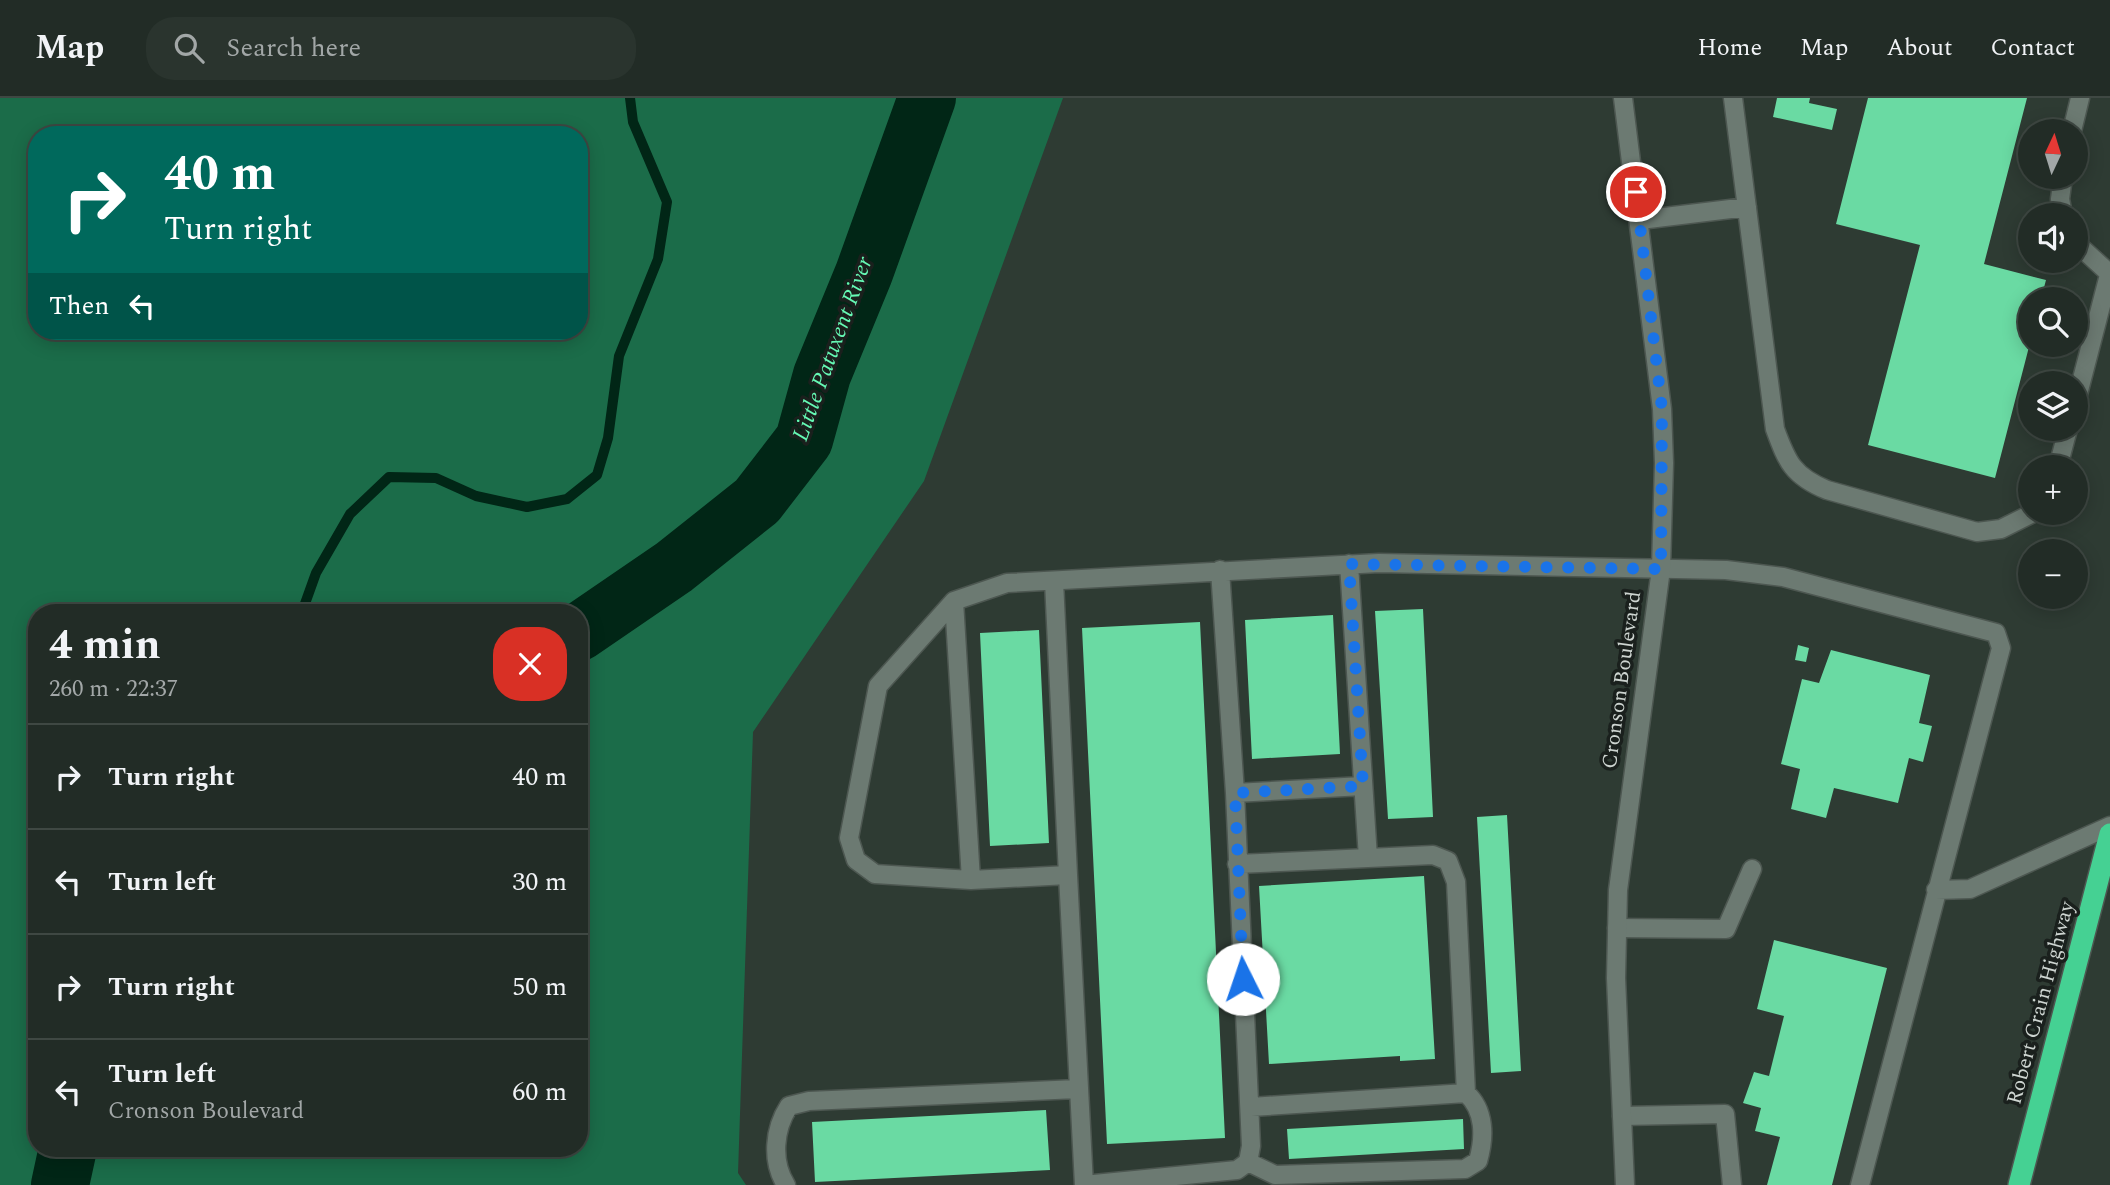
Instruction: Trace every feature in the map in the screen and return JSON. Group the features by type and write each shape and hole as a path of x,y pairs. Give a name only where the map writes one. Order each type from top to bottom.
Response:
{"highway":[{"name":"Robert Crain Highway","path":"2019,1185 2110,834"}],"street":[{"name":"Cronson Boulevard","path":"1623,98 1662,409 1661,569 1627,813 1617,928 1625,1185"},
{"path":"1733,98 1775,429 1792,468 1805,481 1827,490 1977,532 2001,529 2018,520"},
{"path":"2074,119 2080,98"},
{"path":"1640,220 1747,207"},
{"path":"2084,371 2110,272 2088,253"},
{"path":"1349,564 1368,858"},
{"path":"1068,875 971,880 875,874 856,860 849,838 878,686 954,601 1007,583 1349,564 1727,570 1783,577 1996,633 2001,648 1860,1185"},
{"path":"1054,581 1077,1089 1084,1185 1237,1170 1248,1162 1251,1146 1251,1107 1235,793 1220,570"},
{"path":"954,601 971,880"},
{"path":"1235,793 1363,786"},
{"path":"1936,890 1970,888 2110,826"},
{"path":"1237,864 1433,855 1448,861 1456,882 1466,1093 1480,1110 1481,1150 1478,1161 1465,1169 1275,1175 1248,1162"},
{"path":"1617,928 1726,929 1752,869"},
{"path":"786,1185 779,1175 776,1142 779,1121 789,1106 809,1101 1077,1089"},
{"path":"1251,1107 1466,1093"},
{"path":"1622,1116 1726,1114 1732,1185"}],"green space":[{"path":"0,98 1063,98 924,481 753,732 738,1173 746,1185 0,1185"}],"building":[{"path":"1777,98 1810,98 1809,103 1837,109 1832,130 1773,117"},
{"path":"1868,98 2027,98 2022,119 2018,119 2018,133 1984,264 2046,280 2044,287 2018,287 2018,357 2026,357 2023,371 2018,371 2018,389 1995,478 1868,445 1920,245 1836,224"},
{"path":"1423,609 1433,817 1388,819 1375,611"},
{"path":"1333,615 1340,754 1252,759 1245,620"},
{"path":"1200,622 1225,1138 1107,1144 1082,628"},
{"path":"1039,630 1049,843 990,846 980,633"},
{"path":"1798,645 1809,648 1806,662 1795,660"},
{"path":"1831,650 1930,675 1919,723 1932,726 1923,762 1909,758 1898,803 1834,788 1826,818 1791,809 1800,769 1781,764 1802,679 1819,683"},
{"path":"1507,815 1521,1071 1491,1073 1477,817"},
{"path":"1424,876 1435,1059 1400,1061 1400,1056 1269,1064 1259,886"},
{"path":"1774,940 1887,968 1832,1185 1767,1185 1780,1137 1755,1131 1761,1108 1743,1103 1754,1072 1769,1076 1784,1016 1757,1009"},
{"path":"1046,1110 1050,1170 815,1182 812,1122"},
{"path":"1463,1119 1464,1149 1289,1159 1287,1129"}],"waterway":[{"path":"305,604 316,573 350,514 389,477 436,478 476,496 527,507 567,499 597,475 608,438 619,356 658,259 667,202 633,122 630,98"},
{"name":"Little Patuxent River","path":"588,626 674,567 757,501 804,440 822,375 864,273 927,98"},
{"name":"Little Patuxent River","path":"60,1185 66,1157"}],"route":[{"path":"1243,979 1235,793 1363,786 1349,564 1661,569 1664,463 1662,409 1636,192"}]}
